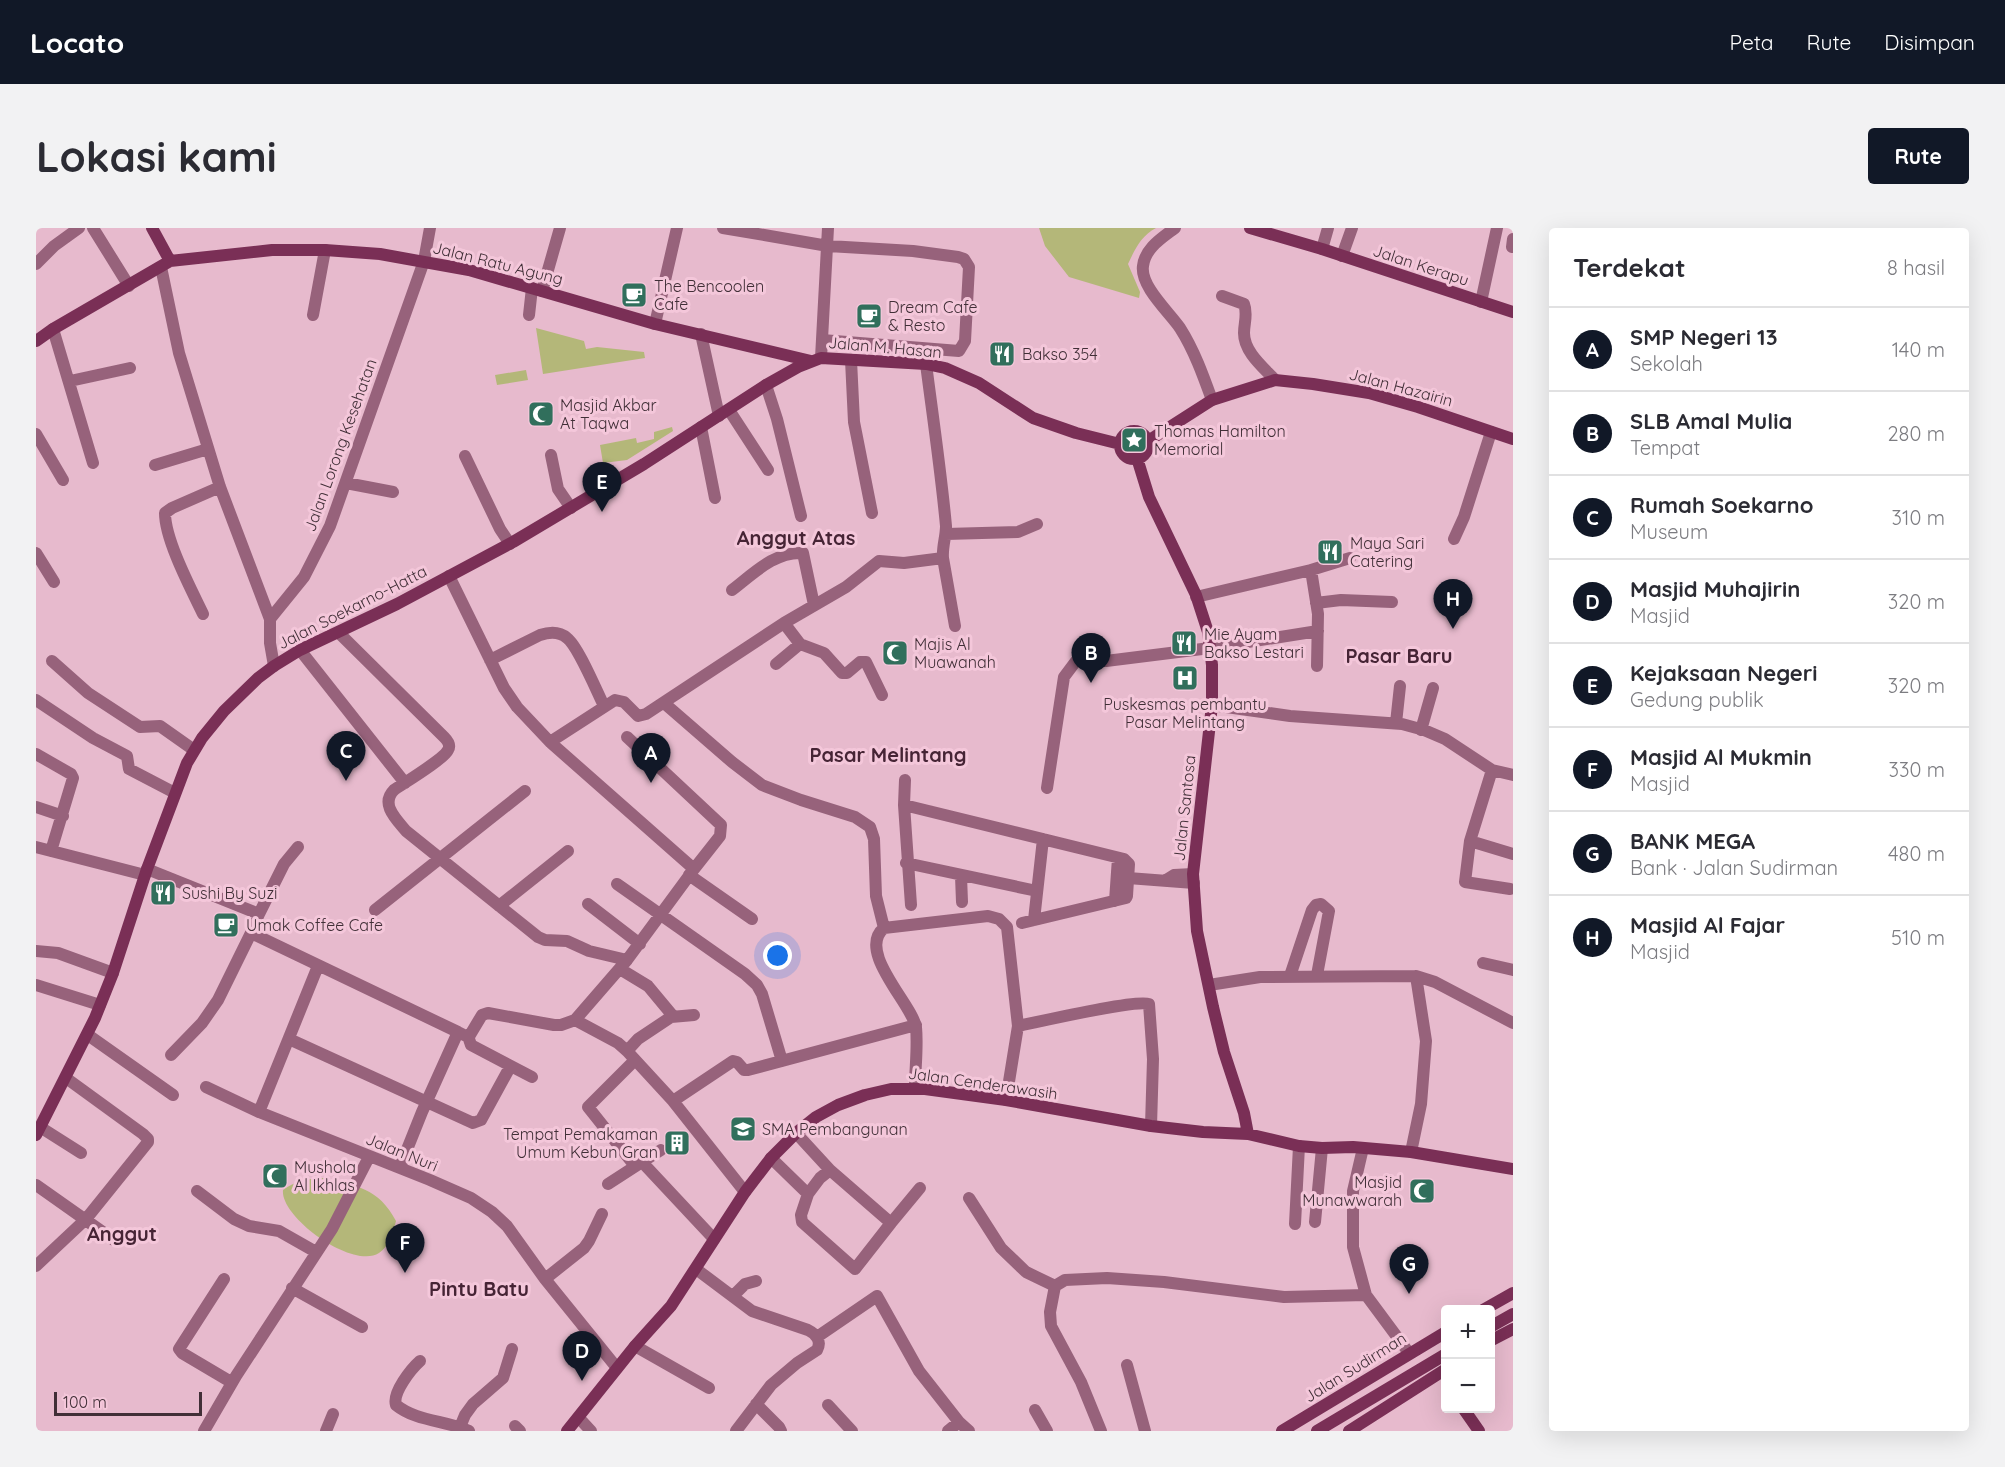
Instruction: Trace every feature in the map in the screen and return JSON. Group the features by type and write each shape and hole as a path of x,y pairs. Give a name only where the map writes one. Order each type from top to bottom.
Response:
{"street":[{"path":"36,264 54,246 79,228"},
{"path":"93,228 129,286"},
{"path":"152,228 166,264 179,353 220,487 270,619 273,666"},
{"name":"Jalan Lorong Kesehatan","path":"270,619 304,577 330,526 424,261 430,228"},
{"path":"529,315 560,228"},
{"path":"655,324 677,228"},
{"path":"723,228 828,246 913,251 958,257 964,259 969,267 965,341 962,348 955,352 822,340"},
{"path":"816,359 822,340 828,228"},
{"path":"1175,228 1150,250 1143,264 1144,275 1151,291 1185,337 1212,400"},
{"name":"Jalan Kerapu","path":"1250,228 1278,231 1342,256 1513,312"},
{"path":"1323,249 1328,228"},
{"path":"1342,256 1352,228"},
{"path":"1481,302 1497,228"},
{"path":"313,315 325,250"},
{"name":"Jalan Ratu Agung","path":"166,264 252,252 325,250 380,254 479,272 655,324 816,359"},
{"path":"36,341 166,264"},
{"path":"1222,296 1244,304 1246,310 1243,331 1246,346 1275,380"},
{"path":"53,329 93,463"},
{"path":"701,334 724,413 768,470"},
{"name":"Jalan M. Hasan","path":"816,359 926,364 945,368 962,375 1034,418 1076,433 1120,444"},
{"name":"Jalan Soekarno-Hatta","path":"37,1133 88,1035 113,973 146,872 175,794 194,750 231,704 273,666 300,650 339,633 510,544 766,385 816,359"},
{"path":"851,360 854,422 872,513"},
{"path":"926,364 946,534 942,546 943,558 955,626"},
{"path":"70,381 130,368"},
{"name":"Jalan Hazairin","path":"1148,441 1212,400 1275,380 1369,393 1513,439"},
{"path":"766,385 777,419 801,516"},
{"path":"701,427 715,498"},
{"path":"1132,430 1139,431 1148,441 1146,452 1137,458 1125,455 1120,444 1121,438 1132,430"},
{"path":"1454,539 1464,517 1491,432"},
{"path":"36,434 63,480"},
{"path":"155,465 208,449"},
{"path":"551,455 558,489 571,508"},
{"path":"465,456 500,529 510,544"},
{"name":"Jalan Santosa","path":"1137,458 1149,496 1196,597 1208,632 1212,664 1212,705 1194,879 1197,931 1224,1052 1244,1113 1248,1134"},
{"path":"346,483 393,492"},
{"path":"203,614 180,564 165,513 220,487"},
{"path":"946,534 1018,532 1038,524"},
{"path":"36,553 54,582"},
{"path":"732,590 769,562 803,553 814,605"},
{"path":"550,741 612,701 619,700 640,716 664,703 784,623 846,587 879,561 904,563 943,558"},
{"path":"1196,597 1311,570 1350,558"},
{"path":"1311,570 1318,631 1317,666"},
{"path":"449,576 508,696 550,741 691,872 752,919"},
{"path":"1316,603 1341,600 1392,602"},
{"path":"784,623 800,644 824,653 842,673 847,673 860,662 866,662 882,695"},
{"path":"1047,788 1064,677 1076,661 1106,661 1318,631"},
{"path":"339,633 447,741 449,749 444,754 389,796 390,811 411,836 440,857 530,932 545,940 567,940 624,964 648,986 673,1016"},
{"path":"489,660 540,635 558,633 571,641 604,706"},
{"path":"776,664 800,644"},
{"path":"300,650 405,783"},
{"path":"52,661 88,693 141,727 160,726 194,750"},
{"path":"1396,723 1400,686"},
{"path":"1421,730 1433,688"},
{"path":"36,700 93,738 127,756 129,769 175,794"},
{"path":"664,703 762,785 862,820 872,830 879,936 886,974 916,1025 920,1088"},
{"path":"1212,705 1290,716 1396,723 1445,739 1492,770 1513,775"},
{"path":"251,933 463,1034 472,1034 483,1015 488,1012 554,1025 575,1020 640,944 691,872 720,836 721,825 627,737"},
{"path":"36,754 73,777 51,851"},
{"path":"1492,770 1470,841 1464,882 1510,890"},
{"path":"905,780 906,863 911,905"},
{"path":"375,910 525,791"},
{"path":"904,805 1043,838 1126,860 1129,864 1127,896 1028,922 1037,891 1043,838"},
{"path":"36,807 63,816"},
{"path":"1470,841 1513,855"},
{"path":"36,847 146,872 259,914"},
{"path":"171,1055 202,1023 218,1000 284,864 298,847"},
{"path":"499,906 568,851"},
{"path":"1115,901 1118,858"},
{"path":"906,863 1037,891"},
{"path":"1128,878 1166,880 1174,875 1194,879"},
{"path":"961,876 962,902"},
{"path":"617,884 745,974 757,985 762,994 782,1061"},
{"path":"588,904 640,944"},
{"path":"1290,976 1312,910 1316,905 1321,904 1329,911 1317,975"},
{"path":"879,936 988,916 999,919 1007,927 1018,1026 1006,1100"},
{"path":"36,951 58,953 113,973"},
{"path":"1483,963 1513,970"},
{"path":"259,1112 318,966"},
{"path":"1209,985 1260,977 1416,976 1435,982 1513,1023"},
{"path":"1411,1152 1421,1104 1426,1041 1416,976"},
{"path":"36,985 100,1005"},
{"path":"1018,1026 1118,1006 1144,1002 1149,1004 1154,1059 1151,1126"},
{"path":"694,1015 673,1016 638,1038 631,1055 588,1107 639,1164 714,1239"},
{"path":"575,1020 618,1043 631,1055 672,1101 745,1192"},
{"path":"672,1101 729,1063 737,1062 745,1070 916,1025"},
{"path":"463,1034 471,1045 532,1077"},
{"path":"400,1167 427,1101 463,1034"},
{"path":"88,1035 173,1095"},
{"path":"289,1039 473,1123 478,1123 510,1067"},
{"path":"36,1266 86,1219 146,1145 148,1139 66,1078"},
{"name":"Jalan Nuri","path":"206,1087 259,1112 400,1167 471,1198 492,1212 514,1235 545,1279 617,1368"},
{"name":"Jalan Cenderawasih","path":"567,1431 617,1368 671,1306 745,1192 771,1158 816,1117 838,1105 865,1095 891,1089 920,1088 1006,1100 1151,1126 1248,1134 1299,1146 1411,1152 1513,1169"},
{"path":"37,1133 81,1153"},
{"path":"796,1133 830,1170 891,1223"},
{"path":"1295,1224 1299,1146"},
{"path":"1315,1222 1322,1148"},
{"path":"1363,1148 1353,1191 1353,1247 1366,1295 1409,1353"},
{"path":"608,1184 661,1150"},
{"path":"204,1431 231,1382 341,1213 369,1156"},
{"path":"771,1158 808,1194"},
{"path":"830,1170 820,1178 808,1194 801,1221 855,1269 920,1188"},
{"path":"36,1185 114,1240"},
{"path":"196,1191 242,1223 279,1231 316,1252"},
{"path":"969,1198 1001,1248 1026,1272 1055,1286"},
{"path":"545,1279 584,1248 602,1214"},
{"path":"696,1269 752,1311 808,1330 817,1337 819,1344 817,1350 784,1373 756,1404 736,1431"},
{"path":"1101,1431 1081,1382 1051,1326 1050,1312 1055,1286 1065,1280 1107,1278 1164,1282 1284,1297 1366,1295"},
{"path":"224,1279 179,1349 231,1382"},
{"path":"733,1296 745,1284 756,1281"},
{"path":"292,1288 362,1327"},
{"path":"1492,1305 1513,1293"},
{"path":"817,1337 877,1296 919,1371 959,1422 969,1431"},
{"path":"1495,1325 1513,1314"},
{"path":"1495,1339 1513,1329"},
{"name":"Jalan Sudirman","path":"1282,1431 1441,1335"},
{"path":"635,1347 709,1388"},
{"path":"420,1361 406,1377 394,1401 400,1409 424,1425 464,1429 465,1415 473,1404 500,1382 512,1349"},
{"name":"Jalan Sudirman","path":"1317,1431 1441,1357"},
{"path":"1429,1363 1441,1370"},
{"path":"1127,1365 1145,1431"},
{"path":"1356,1429 1441,1372"},
{"path":"756,1404 779,1426 781,1431"},
{"path":"828,1405 852,1431"},
{"path":"1035,1410 1047,1431"},
{"path":"1466,1413 1479,1431"},
{"path":"326,1431 333,1414"},
{"path":"579,1418 591,1431"},
{"path":"948,1431 959,1422"}],"green space":[{"path":"1039,228 1156,228 1142,239 1128,264 1140,292 1139,298 1069,277 1045,246"},
{"path":"536,328 584,341 586,349 597,347 644,352 645,358 543,374"},
{"path":"526,370 528,380 497,385 495,375"},
{"path":"672,427 673,431 627,460 603,463 600,445 636,438 637,443 654,439 654,432"},
{"path":"322,1178 365,1190 382,1201 389,1210 396,1221 390,1239 379,1253 367,1256 336,1248 320,1238 293,1214 285,1201 283,1190 301,1181"}],"place":[{"name":"The Bencoolen Cafe","path":"634,295"},
{"name":"Dream Cafe & Resto","path":"869,316"},
{"name":"Bakso 354","path":"1002,354"},
{"name":"Masjid Akbar At Taqwa","path":"541,414"},
{"name":"Thomas Hamilton Memorial","path":"1134,440"},
{"name":"Kejaksaan Negeri","path":"602,512"},
{"name":"Maya Sari Catering","path":"1330,552"},
{"name":"Masjid Al Fajar","path":"1453,629"},
{"name":"Mie Ayam Bakso Lestari","path":"1184,643"},
{"name":"Majis Al Muawanah","path":"895,653"},
{"name":"Puskesmas pembantu Pasar Melintang","path":"1185,678"},
{"name":"SLB Amal Mulia","path":"1091,683"},
{"name":"Rumah Soekarno","path":"346,781"},
{"name":"SMP Negeri 13","path":"651,783"},
{"name":"Sushi By Suzi","path":"163,893"},
{"name":"Umak Coffee Cafe","path":"226,925"},
{"name":"SMA Pembangunan","path":"743,1129"},
{"name":"Tempat Pemakaman Umum Kebun Gran","path":"677,1143"},
{"name":"Mushola Al Ikhlas","path":"275,1176"},
{"name":"Masjid Munawwarah","path":"1422,1191"},
{"name":"Masjid Al Mukmin","path":"405,1273"},
{"name":"BANK MEGA","path":"1409,1294"},
{"name":"Masjid Muhajirin","path":"582,1381"}],"district":[{"name":"Anggut Atas","path":"796,537"},
{"name":"Pasar Baru","path":"1399,655"},
{"name":"Pasar Melintang","path":"888,754"},
{"name":"Anggut","path":"122,1233"},
{"name":"Pintu Batu","path":"479,1288"}]}
